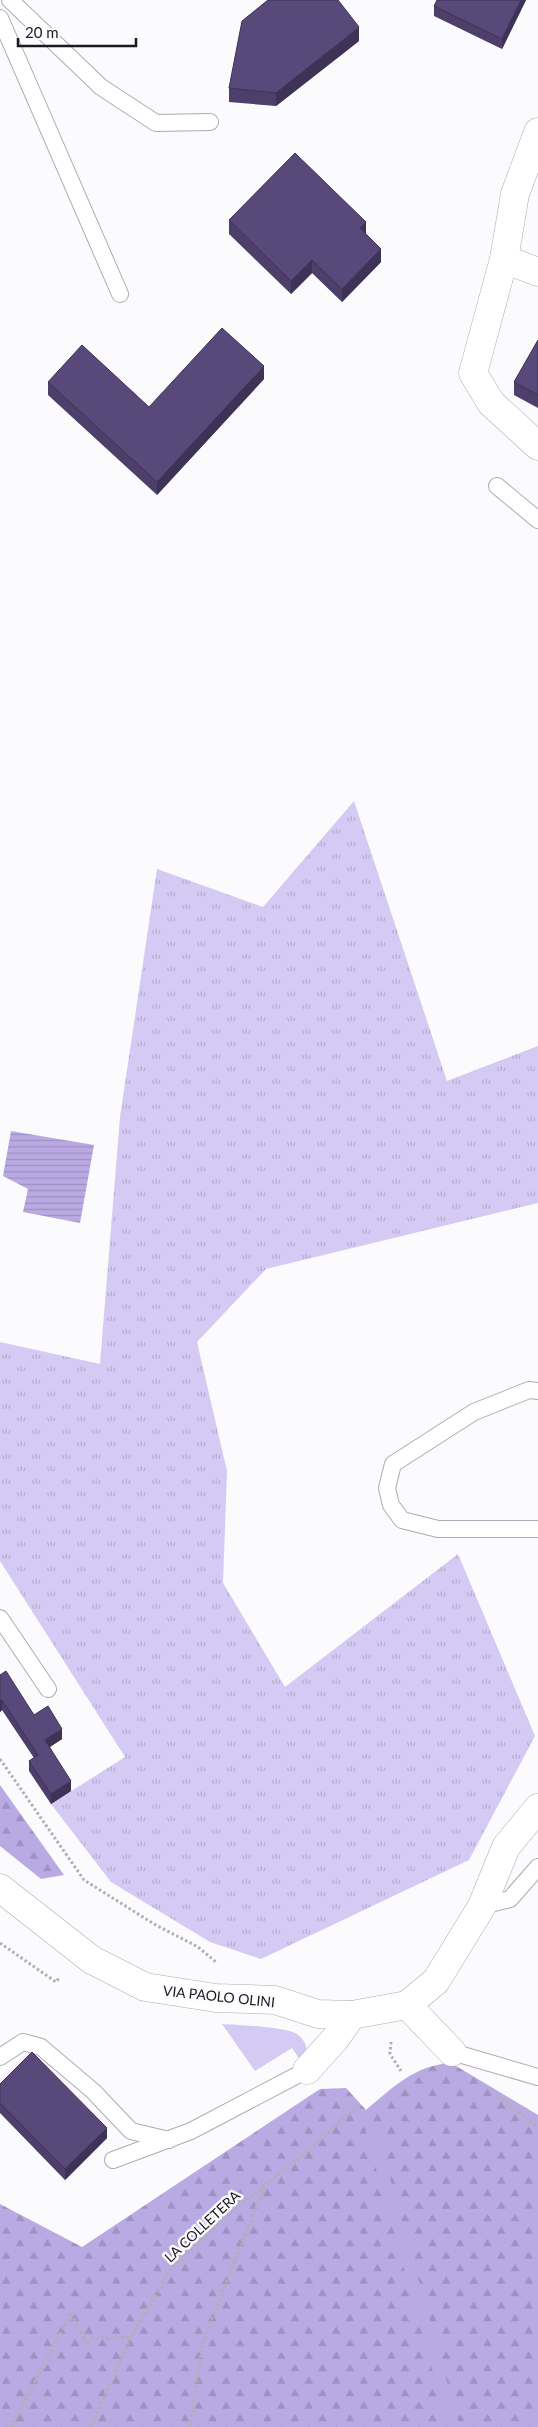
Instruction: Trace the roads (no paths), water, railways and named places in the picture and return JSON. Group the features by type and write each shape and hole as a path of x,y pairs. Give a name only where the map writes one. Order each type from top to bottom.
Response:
{"street":[{"path":"538,132 515,194 504,259 473,372 491,403 538,446"},
{"path":"504,259 538,272"},
{"path":"452,2052 407,2006 436,1981 482,1906 506,1847 538,1808"},
{"name":"VIA PAOLO OLINI","path":"0,1888 92,1960 144,1987 216,1998 276,2000 318,2014 352,2014 407,2006"},
{"path":"307,2070 335,2039 352,2014"}],"lane":[{"path":"10,0 101,87 156,123 210,122"},
{"path":"0,18 120,294"},
{"path":"497,486 538,520"},
{"path":"538,1391 529,1390 474,1412 393,1464 387,1488 391,1504 402,1520 438,1529 538,1529"},
{"path":"0,1618 48,1690"},
{"path":"482,1906 510,1899 538,1867"},
{"path":"0,2057 23,2042 40,2047 93,2091 131,2131 169,2140"},
{"path":"452,2052 538,2077"},
{"path":"113,2160 191,2131 307,2070"}],"waterway":[{"path":"371,2130 454,2427"}]}
